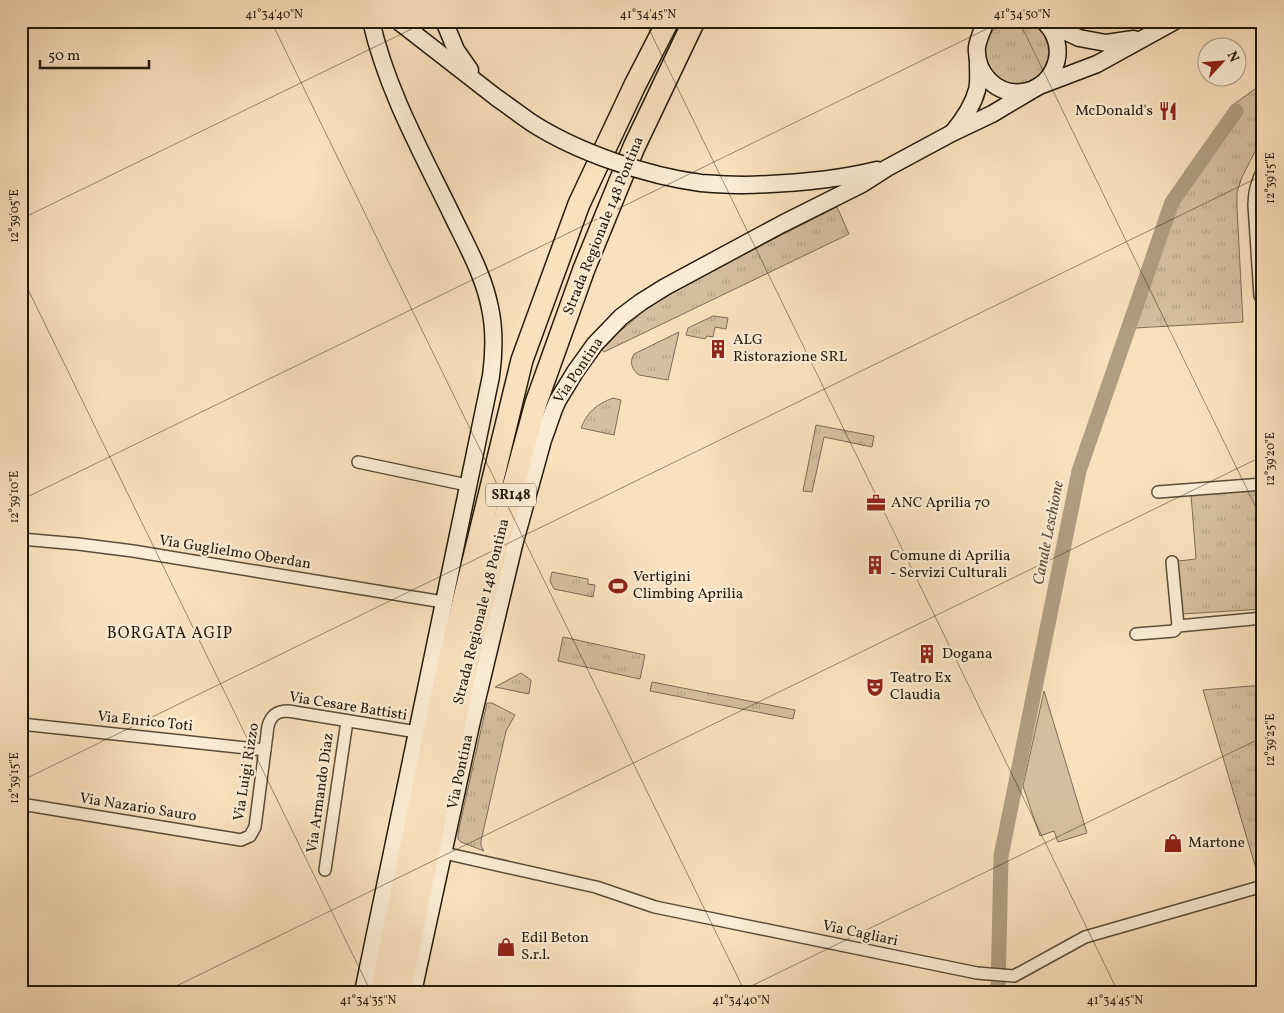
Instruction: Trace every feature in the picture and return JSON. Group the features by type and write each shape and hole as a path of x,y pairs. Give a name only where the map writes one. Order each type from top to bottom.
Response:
{"highway":[{"path":"635,85 651,21"},
{"name":"Strada Regionale 148 Pontina","path":"381,992 448,664 522,360 579,204 635,85 668,21"},
{"name":"Strada Regionale 148 Pontina","path":"400,992 467,664 536,403 594,243 634,147 694,21"}],"street":[{"path":"363,992 493,361 493,327 488,297 473,260 392,88 371,21"},
{"path":"398,21 497,98 533,123 572,144 612,161 661,176 700,183 743,186 791,184 863,174 887,168 992,114 1040,86 1051,75 1056,64 1058,49 1053,33 1044,21"},
{"path":"444,21 463,62 479,82 497,98"},
{"path":"1044,21 1079,38 1106,43 1146,37"},
{"path":"978,60 983,73 997,87 1008,92 1022,92 1097,64 1175,21"},
{"path":"952,133 970,107 977,89 977,46 986,25"},
{"name":"Via Pontina","path":"413,992 506,578 543,440 554,408 575,372 600,338 621,317 641,302 664,287 774,228 862,184 887,168"},
{"path":"1263,170 1254,194 1254,205 1260,296 1263,296"},
{"path":"358,462 468,485"},
{"path":"1158,492 1263,484"},
{"name":"Via Guglielmo Oberdan","path":"21,538 133,551 443,602"},
{"path":"1136,634 1174,631 1178,626 1172,562"},
{"path":"1178,626 1263,618"},
{"name":"Via Cesare Battisti","path":"275,714 288,711 417,732"},
{"name":"Via Luigi Rizzo","path":"250,836 256,825 269,722 275,714"},
{"name":"Via Armando Diaz","path":"325,870 347,721"},
{"name":"Via Enrico Toti","path":"21,724 265,750"},
{"name":"Via Nazario Sauro","path":"21,804 238,839 250,836"},
{"name":"Via Cagliari","path":"444,853 596,887 655,907 977,973 1014,976 1085,936 1263,886"}],"green space":[{"path":"1011,19 1025,19 1037,24 1046,33 1051,45 1049,65 1042,76 1025,85 1011,85 999,80 990,71 985,59 985,45 990,33 999,24"},
{"path":"1263,83 1263,136 1242,177 1237,192 1243,322 1134,328 1176,203 1240,113 1233,105"},
{"path":"837,207 849,234 604,352 602,350 638,316 636,312 689,282"},
{"path":"713,316 728,318 726,329 715,327 713,337 707,336 705,339 686,335 688,328"},
{"path":"679,332 668,380 639,375 633,368 632,357 634,354"},
{"path":"613,398 621,400 614,435 581,428 586,417 593,409"},
{"path":"816,425 874,436 872,447 824,437 812,492 803,491"},
{"path":"1263,489 1263,609 1182,614 1178,561 1196,559 1191,494"},
{"path":"552,572 588,579 588,584 595,585 593,597 554,589 550,581"},
{"path":"563,637 645,655 640,679 558,661"},
{"path":"521,673 531,680 529,694 495,687"},
{"path":"652,682 795,710 793,719 650,691"},
{"path":"1263,685 1263,871 1257,872 1203,690"},
{"path":"1044,691 1087,833 1058,842 1054,831 1040,836 1023,786"},
{"path":"487,703 492,703 515,715 506,731 481,841 484,851 461,842 458,839 458,833"}],"waterway":[{"name":"Canale Leschione","path":"998,992 1001,856 1079,471 1172,202 1236,111"}],"place":[{"name":"McDonald's","path":"1168,111"},
{"name":"ALG Ristorazione SRL","path":"718,349"},
{"name":"ANC Aprilia 70","path":"876,503"},
{"name":"Comune di Aprilia - Servizi Culturali","path":"875,565"},
{"name":"Vertigini Climbing Aprilia","path":"618,586"},
{"name":"Dogana","path":"927,654"},
{"name":"Teatro Ex Claudia","path":"875,687"},
{"name":"Martone","path":"1173,843"},
{"name":"Edil Beton S.r.l.","path":"506,947"}],"district":[{"name":"BORGATA AGIP","path":"170,634"}]}
